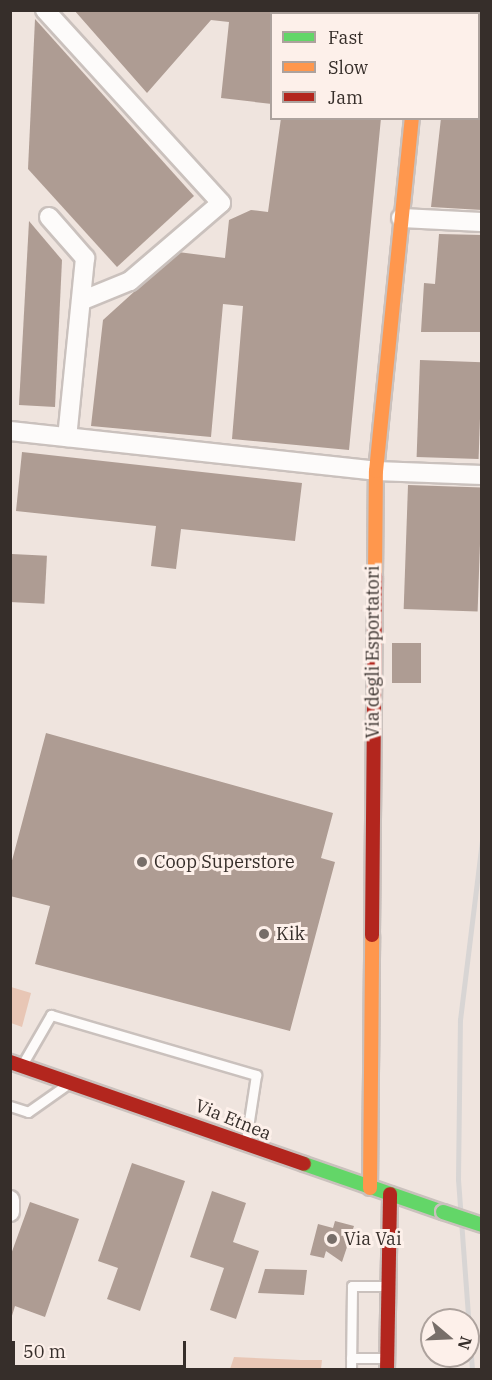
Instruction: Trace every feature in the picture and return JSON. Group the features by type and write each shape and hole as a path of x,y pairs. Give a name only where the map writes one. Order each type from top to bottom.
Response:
{"street":[{"path":"45,10 221,204 130,281 81,301"},
{"name":"Via degli Esportatori","path":"370,1188 376,471 412,120"},
{"path":"49,217 85,258 67,437"},
{"path":"401,218 482,222"},
{"path":"10,431 376,471 482,475"},
{"name":"Via Etnea","path":"16,1064 179,1117 245,1146 482,1225"},
{"path":"387,1364 386,1286 390,1194"},
{"path":"10,1200 10,1212"}],"lane":[{"path":"16,1064 51,1015 256,1075 245,1146"},
{"path":"10,1106 28,1112 70,1082"},
{"path":"351,1370 352,1286 386,1286"},
{"path":"351,1358 387,1364"}],"shaded area":[{"path":"11,987 31,993 22,1027 11,1023"},
{"path":"234,1357 322,1360 321,1369 230,1369"}],"building":[{"path":"74,10 392,10 270,12 270,104 221,98 229,22 211,20 147,93"},
{"path":"35,19 194,196 117,267 28,169"},
{"path":"482,42 482,210 431,207 441,120 480,120"},
{"path":"281,120 381,120 349,450 232,439 243,306 223,304 211,437 91,426 103,320 178,252 225,258 229,220 251,210 268,212"},
{"path":"29,221 62,260 55,407 19,405"},
{"path":"439,234 482,235 482,332 421,332 424,283 435,284"},
{"path":"420,360 482,362 479,459 417,457"},
{"path":"22,452 302,483 295,541 181,529 176,569 151,566 156,526 16,511"},
{"path":"408,485 482,488 478,612 404,609"},
{"path":"12,554 47,556 44,604 10,602"},
{"path":"392,643 421,643 421,683 392,683"},
{"path":"46,733 333,813 321,858 335,862 290,1031 35,964 50,906 10,896 10,868"},
{"path":"132,1163 185,1181 140,1311 107,1299 118,1268 98,1261"},
{"path":"212,1191 246,1203 233,1242 259,1251 236,1319 210,1310 224,1268 190,1257"},
{"path":"30,1202 79,1219 45,1317 15,1306 11,1319 10,1257"},
{"name":"Via Vai","path":"335,1221 354,1226 342,1262 326,1251 324,1258 310,1255 318,1224 333,1228"},
{"path":"265,1269 307,1270 304,1295 258,1293"}],"railway":[{"path":"472,1370 458,1180 460,1020 482,841"}],"traffic: fast":[{"path":"304,1164 443,1212"},
{"path":"443,1212 482,1225"}],"traffic: slow":[{"path":"375,576 376,471 412,120"},
{"path":"370,1188 372,935"}],"traffic: jam":[{"path":"372,935 375,576"},
{"path":"10,1062 304,1164"},
{"path":"387,1370 390,1194"}],"place":[{"name":"Coop Superstore","path":"142,862"},
{"name":"Kik","path":"264,934"},
{"name":"Via Vai","path":"332,1239"}]}
